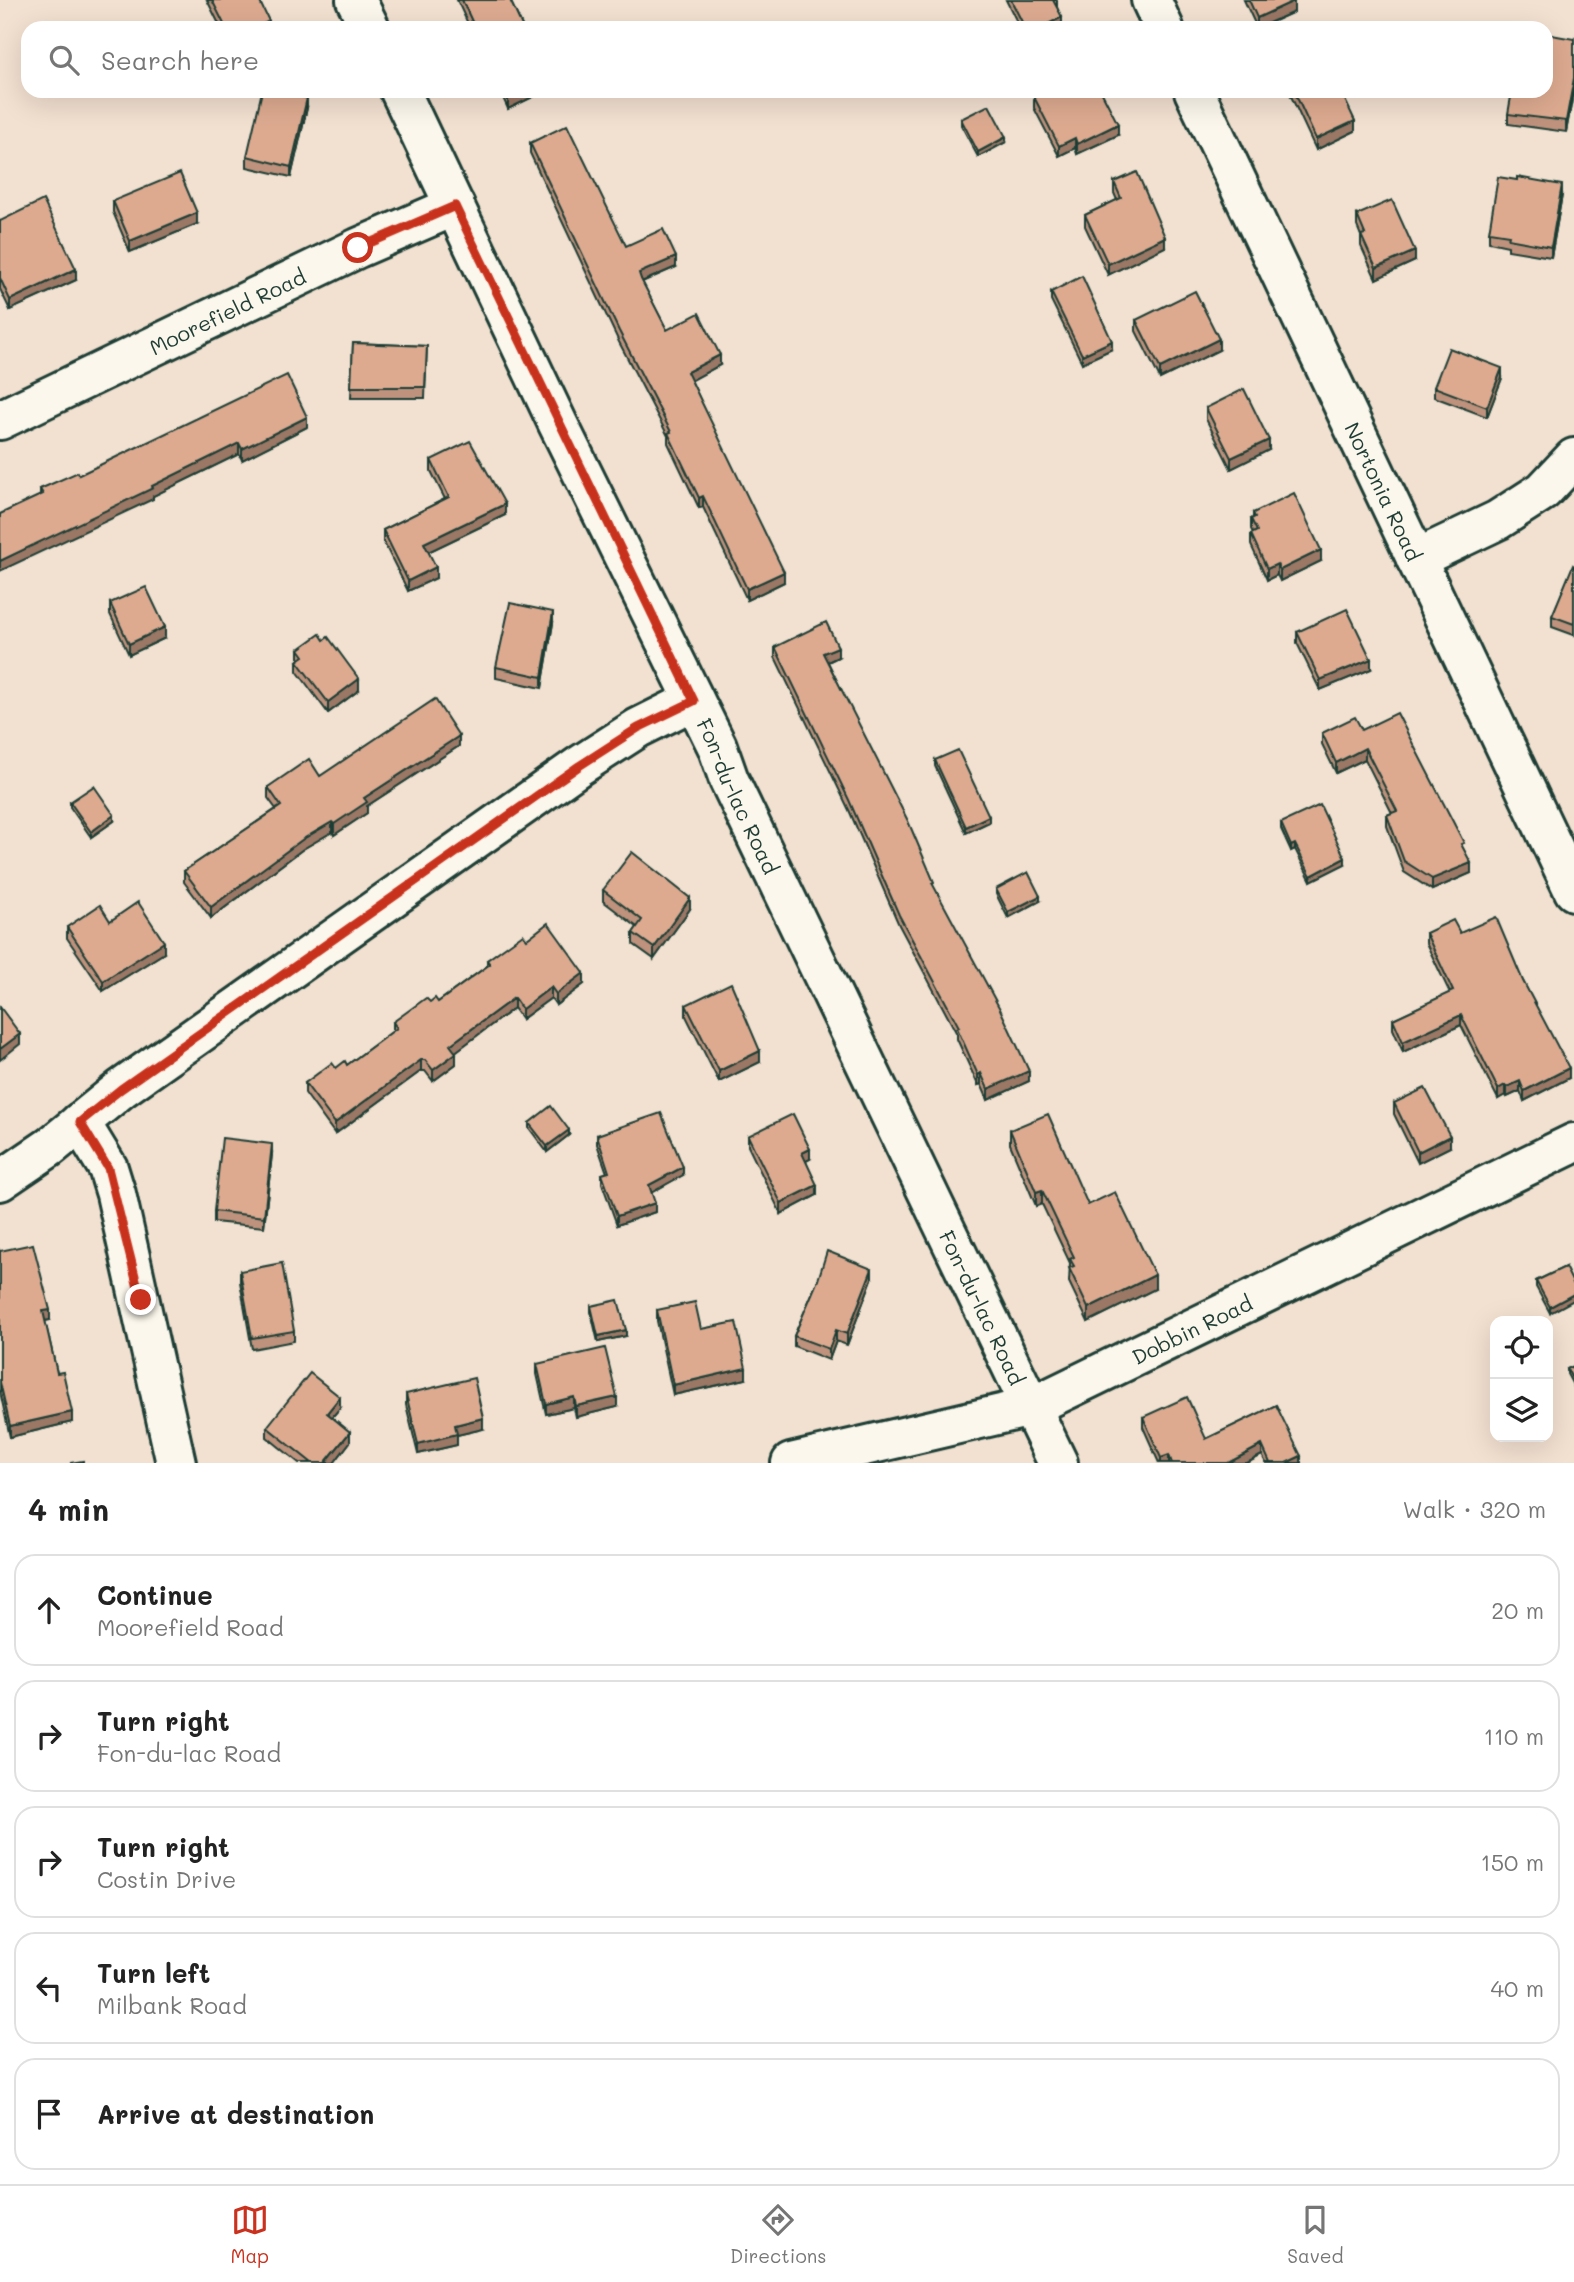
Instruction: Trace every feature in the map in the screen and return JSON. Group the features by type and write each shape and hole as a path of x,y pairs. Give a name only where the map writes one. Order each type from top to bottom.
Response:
{"street":[{"path":"356,0 366,21"},
{"path":"1151,0 1161,21"},
{"name":"Fon-du-lac Road","path":"403,98 1058,1463"},
{"name":"Nortonia Road","path":"1197,98 1574,891"},
{"name":"Moorefield Road","path":"0,420 358,248 455,206"},
{"path":"1416,559 1498,520 1543,492 1574,458"},
{"path":"0,1181 121,1089 579,766 638,728 694,701"},
{"path":"80,1122 108,1168 116,1194 176,1463"},
{"name":"Dobbin Road","path":"792,1463 1031,1407 1574,1143"}],"building":[{"path":"212,0 259,0 269,21 222,21"},
{"path":"462,0 510,0 520,21 472,21"},
{"path":"1011,0 1053,0 1062,17 1054,21 1022,21"},
{"path":"1249,0 1293,0 1294,1 1257,18"},
{"path":"1553,35 1574,39 1574,78 1566,121 1508,114 1511,98 1553,98"},
{"path":"260,98 307,98 291,167 247,156"},
{"path":"1035,98 1105,98 1118,124 1077,144 1075,138 1059,146"},
{"path":"1297,98 1344,98 1355,121 1316,139"},
{"path":"989,105 1006,137 978,152 961,119"},
{"path":"567,125 626,246 663,229 676,257 639,273 667,330 699,313 720,355 687,372 784,572 747,589 703,496 699,498 668,433 671,432 619,331 530,143"},
{"path":"1137,172 1165,237 1108,264 1085,215 1121,198 1114,182"},
{"path":"180,173 197,213 130,241 113,201"},
{"path":"1498,177 1517,180 1517,177 1562,185 1551,247 1508,239 1509,235 1489,232"},
{"path":"43,200 76,269 10,300 0,278 0,221"},
{"path":"1392,200 1415,251 1376,268 1361,235 1365,234 1357,215"},
{"path":"1082,276 1112,341 1082,355 1051,292"},
{"path":"1195,291 1219,339 1160,368 1136,320"},
{"path":"353,343 427,346 425,387 351,387"},
{"path":"1449,348 1502,368 1487,407 1434,387"},
{"path":"287,375 307,417 242,449 239,443 152,486 153,488 0,561 0,514 43,494 40,489 78,472 79,475"},
{"path":"1244,389 1269,440 1231,458 1206,408"},
{"path":"470,441 505,504 424,543 436,567 408,581 383,530 449,497 431,460"},
{"path":"1294,493 1321,550 1280,570 1277,564 1267,569 1251,534 1257,531 1251,519 1255,517 1253,513"},
{"path":"1574,566 1574,624 1552,616"},
{"path":"146,587 165,627 129,644 110,603"},
{"path":"510,603 553,612 542,677 496,667"},
{"path":"1347,609 1371,659 1320,680 1297,632"},
{"path":"826,622 838,647 823,653 908,821 934,882 932,883 1000,1009 1029,1071 988,1089 981,1073 978,1075 957,1028 959,1027 899,915 849,800 775,647"},
{"path":"320,634 324,640 328,637 359,679 328,702 297,661 304,656 299,649"},
{"path":"435,699 459,736 364,798 367,802 334,824 332,822 303,839 211,907 184,871 281,806 268,787 309,759 320,776"},
{"path":"1397,713 1464,843 1461,844 1471,863 1432,879 1404,861 1387,815 1397,811 1365,748 1336,763 1322,733 1355,717 1362,730"},
{"path":"958,750 989,816 966,827 935,760"},
{"path":"94,786 114,815 91,832 70,802"},
{"path":"1320,805 1345,858 1311,876 1295,844 1291,846 1281,823"},
{"path":"632,852 690,898 654,948 633,933 642,920 603,890"},
{"path":"1028,872 1040,896 1008,912 996,889"},
{"path":"138,902 164,942 103,981 67,927 100,905 110,921"},
{"path":"1496,917 1523,981 1569,1068 1524,1091 1520,1081 1498,1089 1461,1015 1403,1042 1393,1019 1453,991 1426,933 1453,920 1460,933"},
{"path":"548,923 584,973 556,994 551,987 522,1009 514,998 450,1045 456,1053 433,1070 425,1060 421,1060 335,1123 305,1083 332,1063 336,1068 345,1061 347,1065 397,1028 393,1022 426,998 430,1002 435,998 438,1002 490,964 487,960 523,934 527,939"},
{"path":"731,983 760,1051 719,1071 686,1005"},
{"path":"0,1007 20,1034 0,1049"},
{"path":"1425,1088 1450,1136 1418,1152 1394,1103"},
{"path":"551,1106 569,1130 547,1146 529,1123"},
{"path":"661,1113 683,1167 649,1185 655,1203 617,1216 602,1174 609,1172 597,1135"},
{"path":"793,1114 810,1149 802,1153 817,1185 781,1203 748,1136"},
{"path":"1048,1114 1088,1205 1115,1192 1155,1275 1088,1308 1069,1268 1074,1266 1070,1259 1074,1257 1042,1190 1036,1192 1010,1130"},
{"path":"222,1138 272,1144 264,1217 214,1211"},
{"path":"33,1244 50,1310 43,1311 57,1373 63,1372 72,1412 10,1426 0,1382 0,1251"},
{"path":"827,1251 872,1269 847,1334 836,1330 829,1349 794,1336 818,1280"},
{"path":"282,1263 294,1331 252,1338 240,1271"},
{"path":"1565,1267 1574,1285 1574,1294 1550,1307 1536,1281"},
{"path":"618,1300 626,1330 598,1336 591,1306"},
{"path":"695,1302 701,1329 736,1322 746,1368 673,1385 657,1310"},
{"path":"605,1348 617,1397 576,1406 574,1397 546,1404 537,1364"},
{"path":"1574,1366 1574,1382 1567,1369"},
{"path":"310,1373 340,1397 327,1413 350,1432 325,1463 312,1463 267,1427"},
{"path":"474,1378 483,1418 455,1425 457,1434 418,1444 406,1394"},
{"path":"1187,1397 1206,1439 1276,1405 1301,1456 1286,1463 1270,1463 1262,1445 1228,1463 1172,1463 1169,1455 1161,1458 1143,1417"}],"route":[{"path":"141,1300 108,1168 80,1122 121,1089 579,766 638,728 694,701 455,206 358,248"}]}
